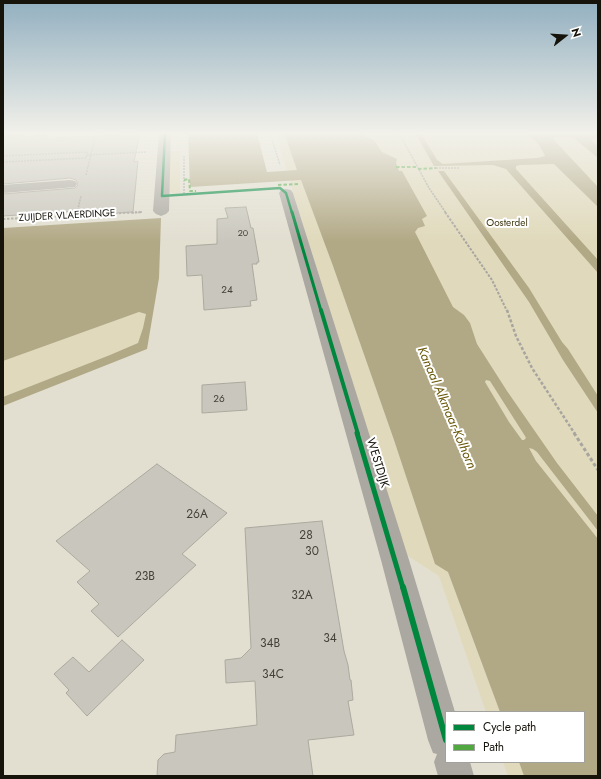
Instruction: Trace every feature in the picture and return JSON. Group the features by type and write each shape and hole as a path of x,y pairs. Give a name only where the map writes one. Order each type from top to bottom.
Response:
{"street":[{"path":"162,211 163,169"},
{"path":"3,189 70,184"},
{"name":"WESTDIJK","path":"286,193 396,560 445,736"},
{"path":"452,763 456,776"}],"path":[{"path":"184,169 184,194"},
{"path":"419,169 429,188 492,280 506,307 516,336 532,368 598,470"},
{"path":"162,196 192,194"}],"green space":[{"path":"170,169 180,169 180,193 169,193"},
{"path":"286,169 297,169 394,440 431,551 448,572 500,711 486,711 439,576 405,554"},
{"name":"Oosterdel","path":"376,169 598,169 598,547 477,383"},
{"path":"139,312 146,314 138,343 3,397 3,361"},
{"path":"503,763 519,763 524,776 508,776"}],"water":[{"name":"Kanaal Alkmaar-Kolhorn","path":"189,169 266,169 267,172 297,169 398,169 399,171 402,171 427,216 422,219 425,226 418,228 415,232 453,307 464,315 470,323 477,344 507,391 557,463 598,516 598,531 537,452 529,448 536,461 598,539 598,776 524,776 519,763 585,763 585,711 500,711 448,572 435,564 394,440 301,180 190,187","holes":["486,380 490,381 526,438 522,440 509,422 485,382"]},
{"path":"506,169 516,169 598,260 598,273"},
{"path":"559,169 581,169 598,187 598,207"},
{"path":"438,171 444,171 529,288 562,342 598,396 598,413 563,360 529,302"},
{"path":"161,218 159,278 147,349 3,406 3,397 138,343 146,314 139,312 3,361 3,228"}],"building":[{"path":"3,169 137,169 133,212 80,215 80,211 3,216 3,194 75,188 78,185 76,180 70,178 3,184"},
{"path":"246,207 251,228 253,228 259,262 257,262 257,264 252,264 257,300 250,301 251,306 204,310 202,275 187,276 186,246 217,244 217,219 228,218 225,208"},
{"path":"245,382 247,410 202,413 202,385"},
{"path":"157,464 227,513 182,554 196,565 118,637 91,611 99,604 77,582 90,571 56,541"},
{"path":"322,521 344,651 351,680 353,700 348,701 354,735 308,740 313,776 157,776 158,760 164,754 175,752 176,735 257,725 255,681 226,683 225,660 241,658 251,648 245,528"},
{"path":"122,640 144,660 87,716 66,693 69,690 54,674 73,657 89,672"}],"marked path":[{"path":"184,180 189,179 190,191 196,191"},
{"path":"278,185 299,184"}],"cycle path":[{"path":"163,169 162,196 280,188 286,193 395,560 445,736"}]}
